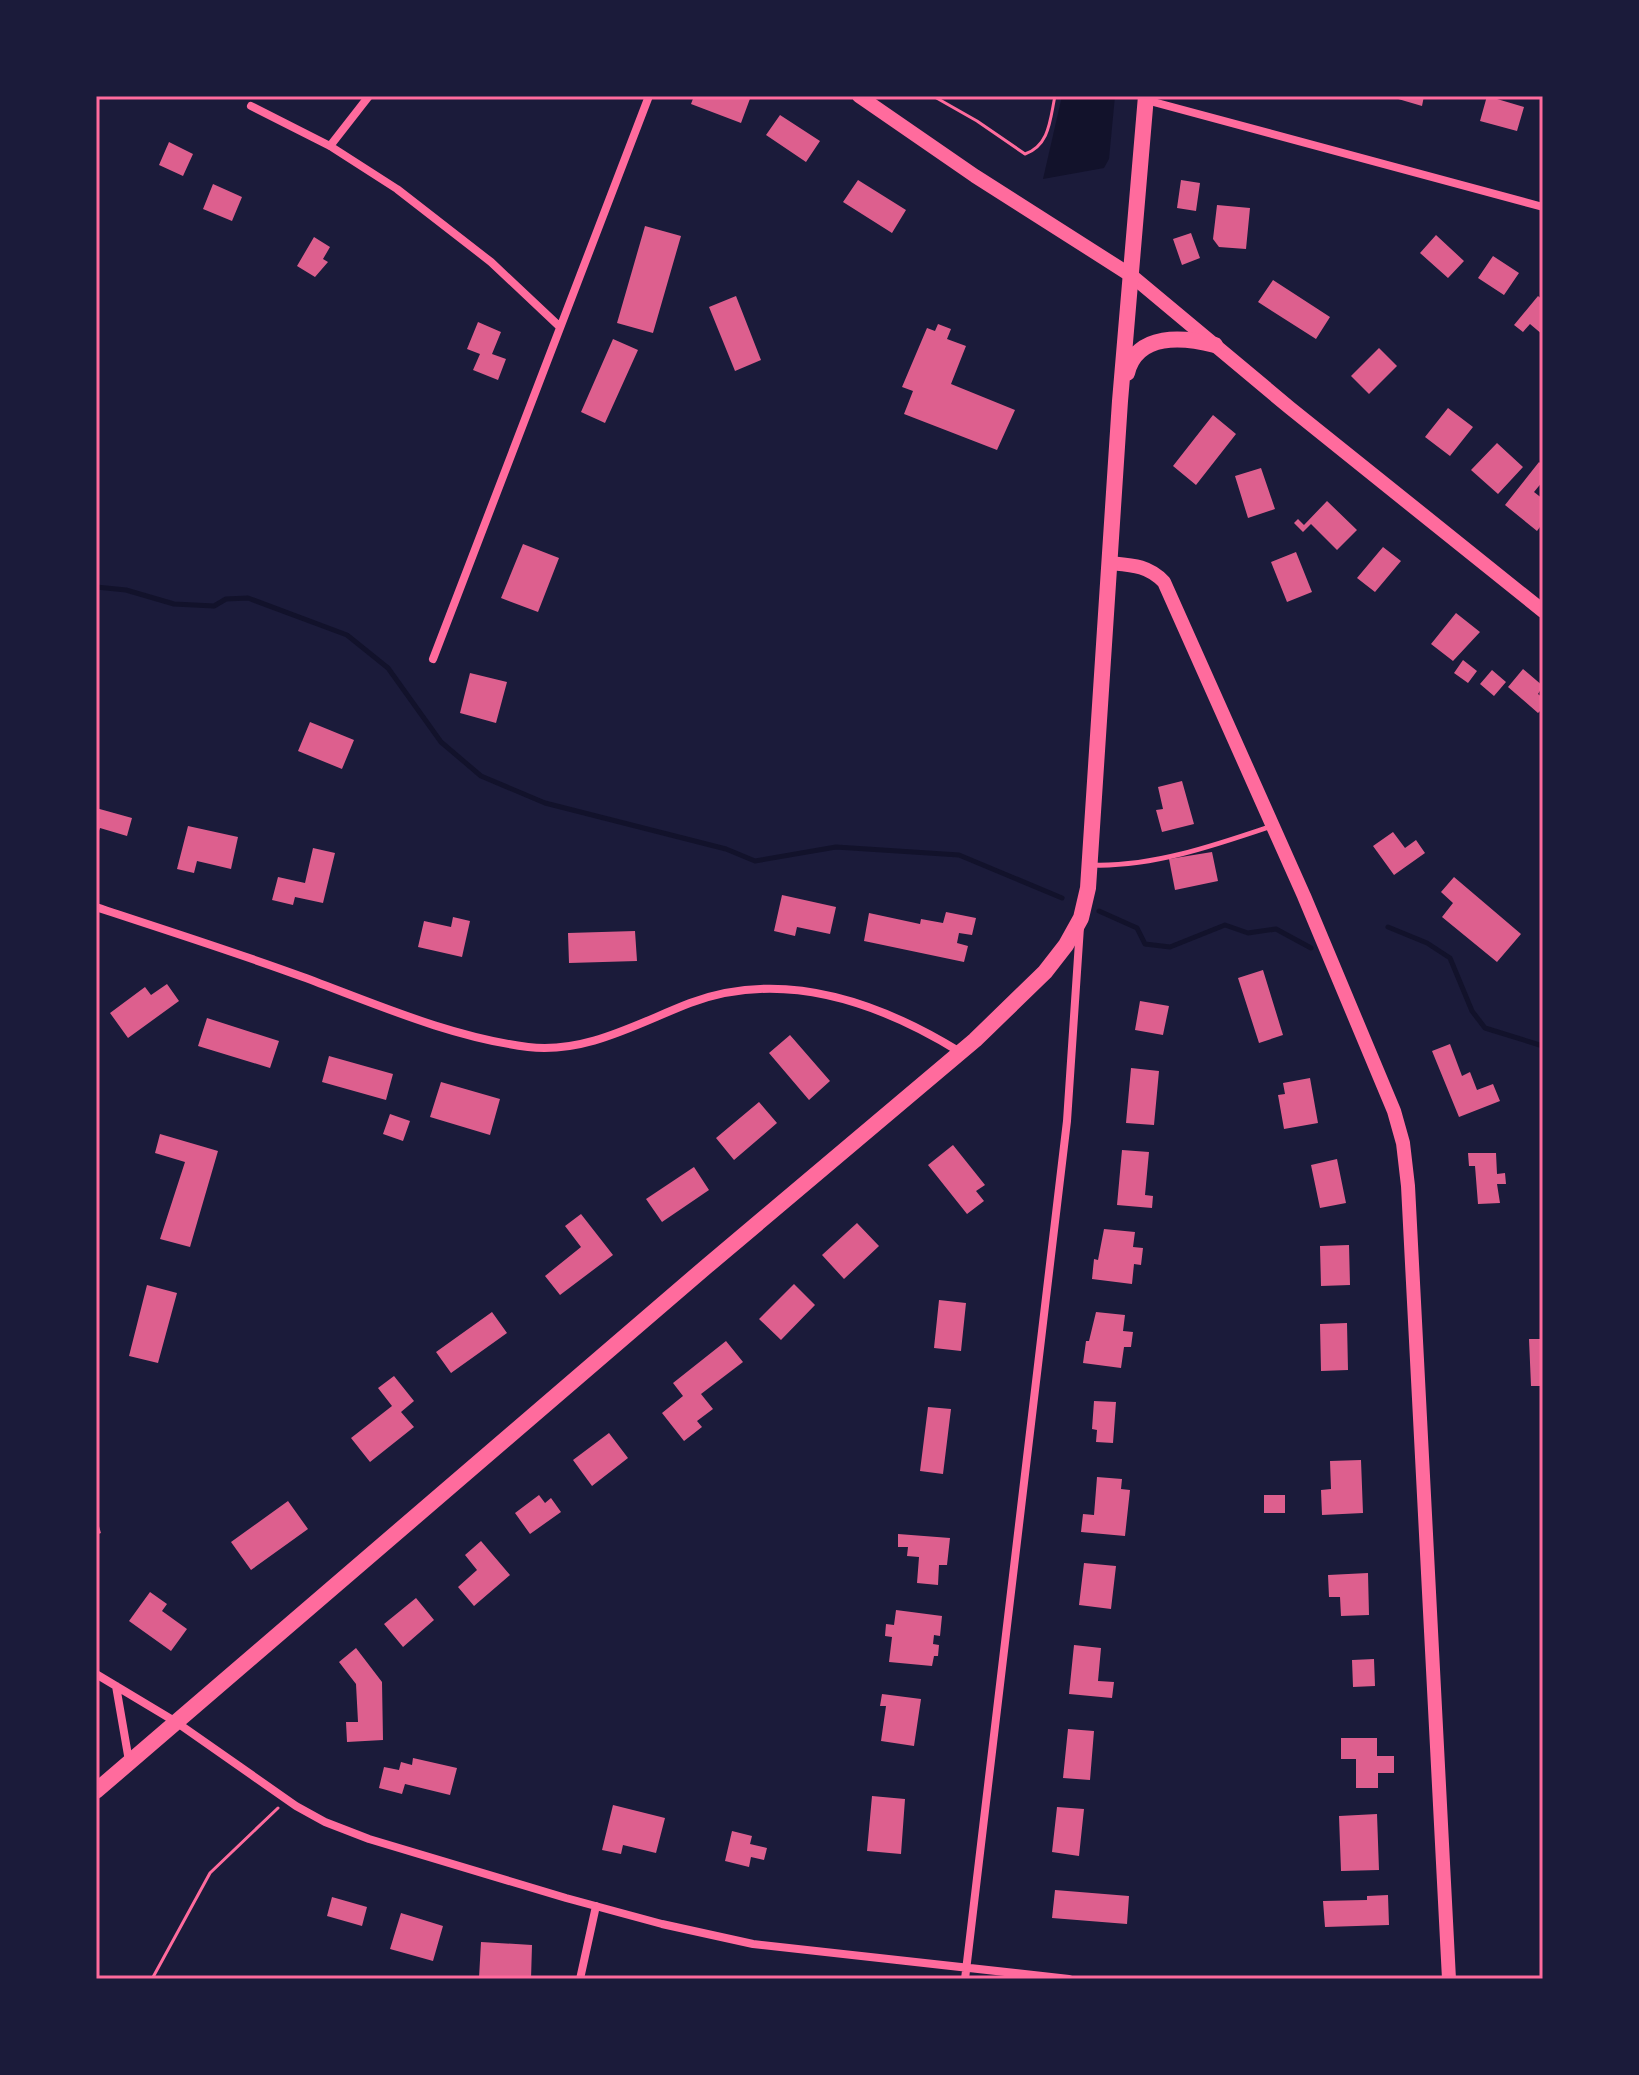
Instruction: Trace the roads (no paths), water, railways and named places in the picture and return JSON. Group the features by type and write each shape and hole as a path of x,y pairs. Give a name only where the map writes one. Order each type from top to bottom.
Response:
{"main road":[{"path":"96,1791 961,1052 1045,972 1066,945 1081,918 1090,865 1120,401 1146,98"},
{"path":"1120,401 1129,366 1144,348 1169,338 1215,345"}],"street":[{"path":"330,146 369,96"},
{"path":"433,659 649,96"},
{"path":"859,96 954,162 1132,276 1543,611"},
{"path":"1146,98 1543,207"},
{"path":"251,106 330,146 397,189 457,234 560,327"},
{"path":"1109,563 1143,567 1156,573 1164,582 1274,826 1394,1111 1403,1143 1408,1186 1449,1979"},
{"path":"96,918 100,908 274,966 425,1022 502,1043 533,1047 584,1043 714,996 784,987 813,991 874,1009 927,1031 961,1052"},
{"path":"965,1979 1067,1121 1081,918"},
{"path":"96,1674 176,1722 287,1800 325,1822 369,1839 596,1906 753,1944 1069,1979"},
{"path":"116,1686 129,1762"},
{"path":"580,1979 596,1906"}],"lane":[{"path":"1090,865 1149,860 1274,826"}],"waterway":[{"path":"96,587 126,590 174,604 214,606 226,599 248,598 347,635 388,668 441,742 481,776 545,803 726,849 755,861 836,847 959,855 1062,898"},
{"path":"1099,911 1137,928 1145,944 1170,947 1225,925 1248,933 1276,929 1311,948"},
{"path":"1388,927 1427,943 1450,958 1472,1011 1485,1028 1543,1046"}]}
